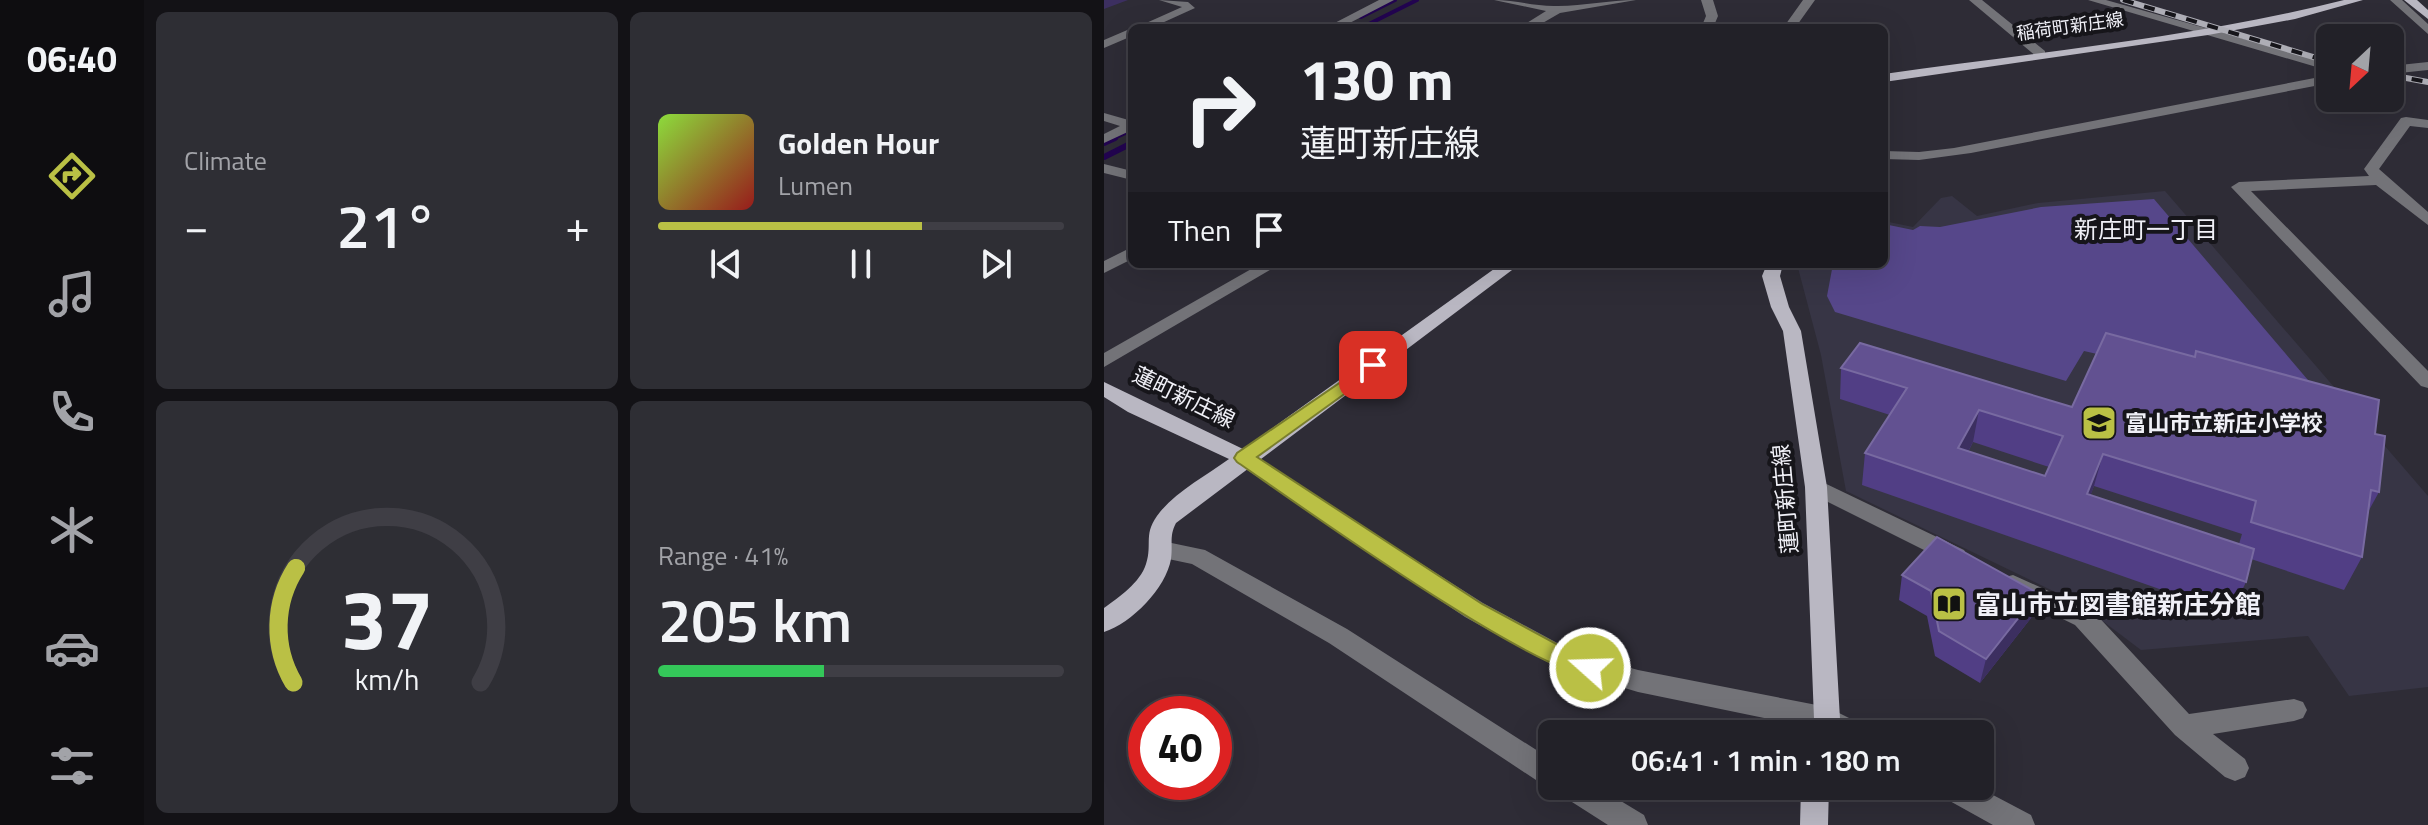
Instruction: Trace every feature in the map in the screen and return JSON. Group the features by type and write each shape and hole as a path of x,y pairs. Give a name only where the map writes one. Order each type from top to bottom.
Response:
{"main road":[{"name":"稲荷町新庄線","path":"1888,77 2208,31 2295,16 2357,0"},
{"path":"2410,0 2428,16"},
{"path":"2423,0 2428,4"},
{"name":"蓮町新庄線","path":"1104,388 1135,407 1244,458 1506,268"},
{"name":"蓮町新庄線","path":"1774,268 1771,276 1780,307 1792,331 1816,487 1823,720"},
{"path":"1104,622 1141,593 1156,572 1162,550 1158,535 1168,517 1244,458"},
{"path":"1814,825 1815,800"}],"street":[{"path":"1151,24 1189,8 1188,5 1165,0"},
{"path":"1339,24 1388,0"},
{"path":"1500,0 1557,10 1630,0"},
{"path":"1707,0 1712,16 1709,24"},
{"path":"1792,24 1809,0"},
{"path":"1975,0 2041,54"},
{"path":"2094,0 2316,63"},
{"path":"2396,0 2428,30"},
{"path":"1532,24 1557,10"},
{"path":"1104,44 1128,34"},
{"path":"1104,44 1128,50"},
{"path":"2404,69 2428,66"},
{"path":"1888,155 1946,153 2316,81"},
{"path":"1104,117 1128,124"},
{"path":"2428,124 2406,121 2371,169 2428,220"},
{"path":"1104,139 1128,127"},
{"path":"1104,168 1111,167 1128,174"},
{"path":"2380,180 2239,187 2428,382"},
{"path":"1104,268 1128,254"},
{"path":"1104,361 1265,268"},
{"path":"1244,458 1474,610 1567,661 1798,720"},
{"path":"1816,487 2084,618 2184,727 2235,768"},
{"path":"1162,550 1197,556 1338,636 1538,766"},
{"path":"2184,727 2294,710"},
{"path":"1594,800 1634,825"},
{"path":"1975,800 2021,825"}],"shaded area":[{"name":"富山市立新庄小学校","path":"2165,191 2428,496 2428,687 2349,696 2308,636 2141,650 2080,604 1846,491 1821,355 1798,268 1888,268 1888,222 1913,227 1941,198 1952,196 1977,216 2038,203"},
{"path":"2154,199 2342,420 2154,367 2084,351 2066,381 1835,312 1827,296 1832,268 1888,268 1888,225 1913,230 1920,226 1940,227 2041,207"}],"building":[{"path":"2106,333 2195,357 2196,351 2379,400 2375,434 2385,436 2379,492 2371,490 2362,557 2251,522 2256,501 2103,454 2087,494 2254,549 2246,582 1865,453 1907,388 1841,368 1860,343 2072,407","holes":["1979,410 2063,436 2045,476 1958,448"]},
{"path":"1937,537 2038,593 1986,659 1939,631 1931,591 1902,575"}],"waterway":[{"path":"1361,17 1395,0"},
{"path":"1369,24 1417,0"},
{"path":"1110,140 1128,132"},
{"path":"1104,143 1115,138"},
{"path":"1104,157 1128,145"}],"railway":[{"path":"2123,0 2316,58"},
{"path":"2404,78 2428,82"}],"place":[{"name":"富山市立新庄小学校","path":"2099,423"},
{"name":"富山市立図書館新庄分館","path":"1949,604"}],"district":[{"name":"新庄町一丁目","path":"2146,229"}],"route":[{"path":"1373,365 1244,458 1474,610 1567,661 1590,668"}]}
